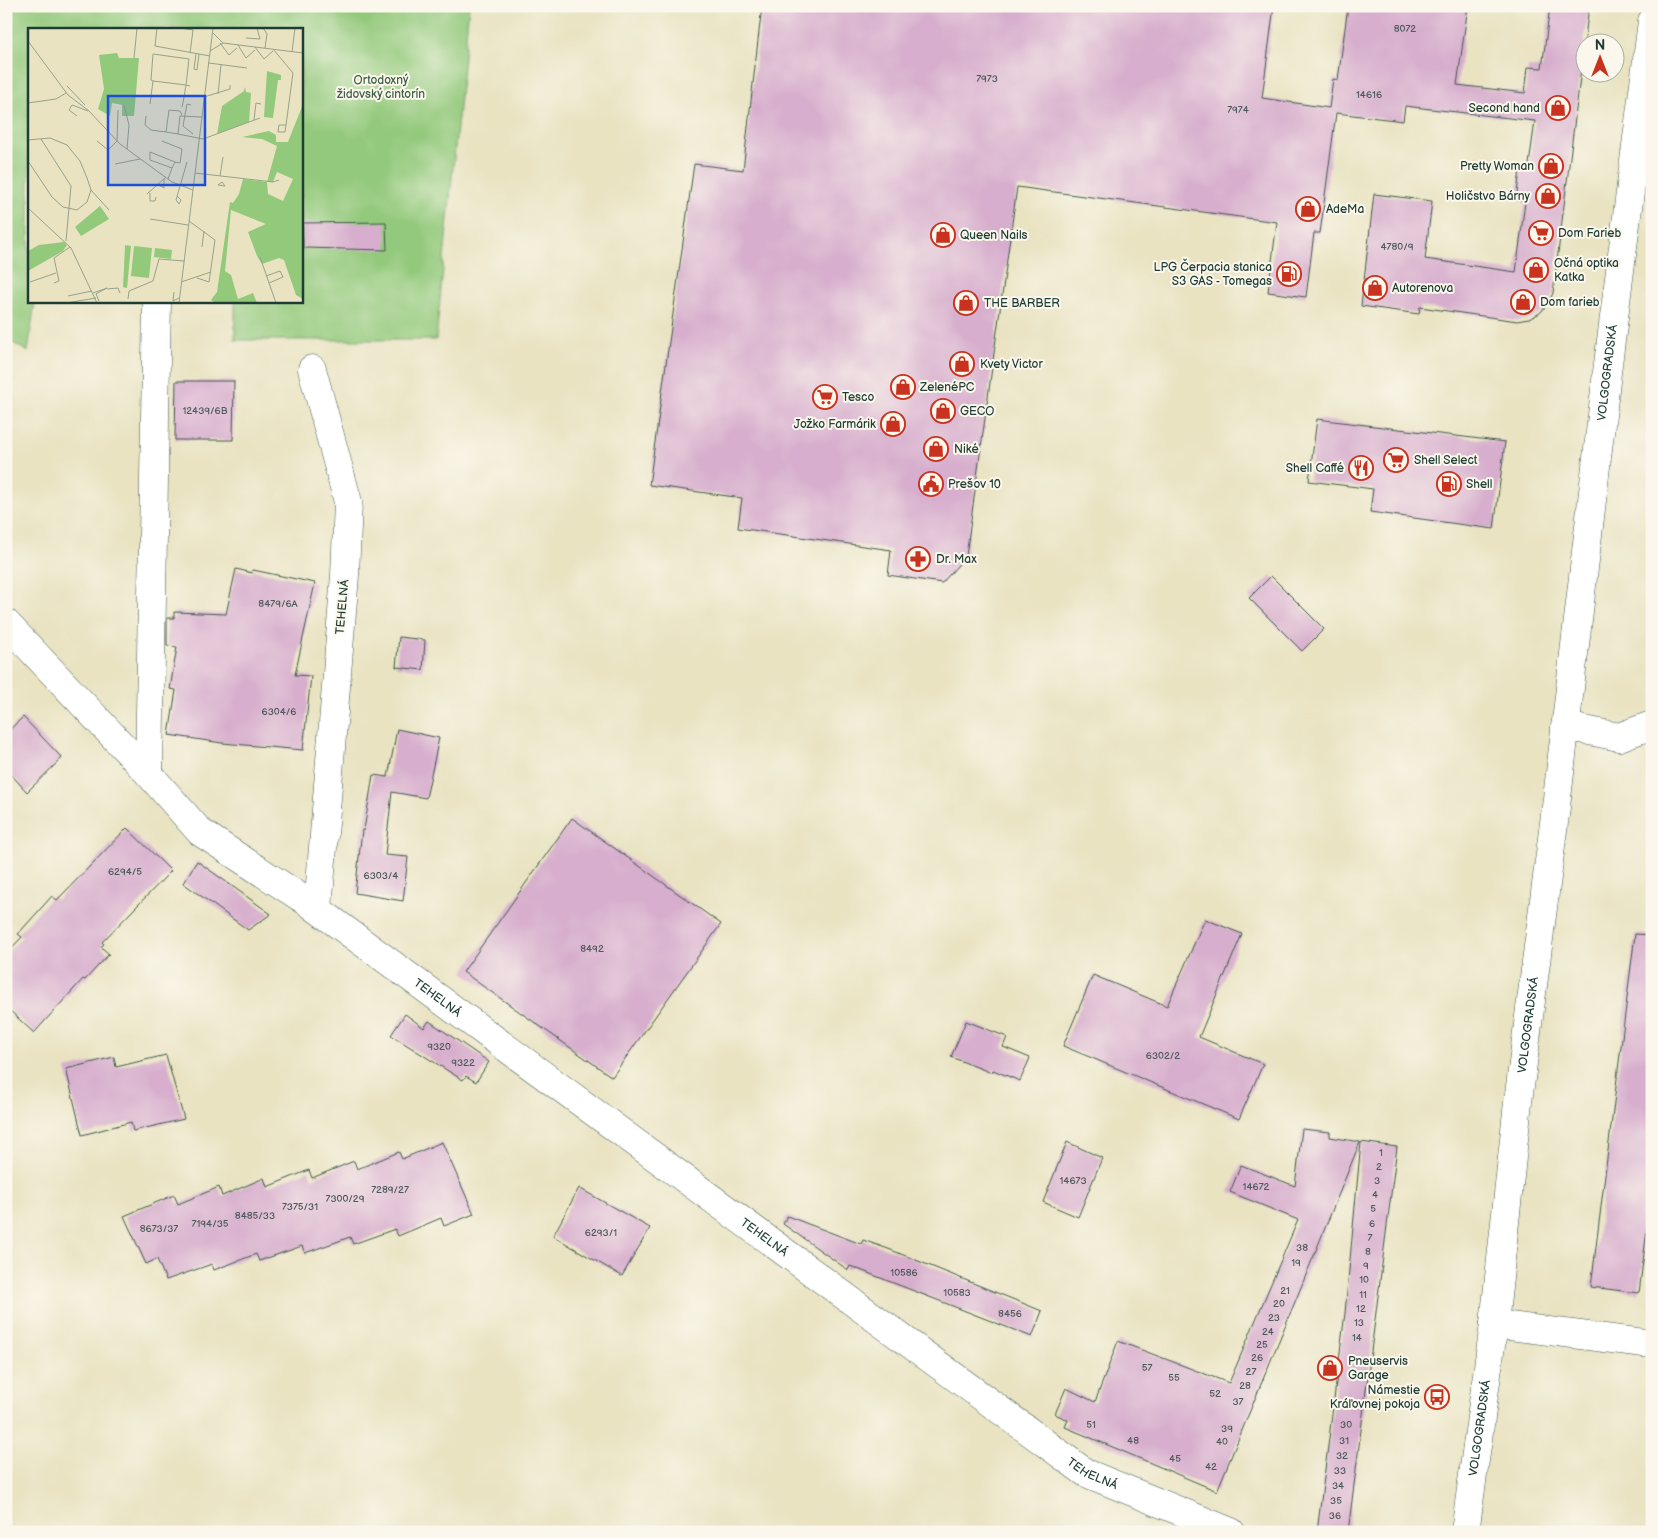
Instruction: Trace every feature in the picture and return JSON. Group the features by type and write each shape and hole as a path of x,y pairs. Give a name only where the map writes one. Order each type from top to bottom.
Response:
{"street":[{"name":"VOLGOGRADSKÁ","path":"1465,1532 1494,1324 1518,1102 1556,807 1609,354 1652,21"},
{"path":"149,774 158,302"},
{"name":"TEHELNÁ","path":"312,369 348,502 345,575 318,910"},
{"name":"TEHELNÁ","path":"6,623 149,774 200,832 318,910 1086,1473 1231,1532"},
{"path":"1565,726 1619,737 1652,725"},
{"path":"1494,1324 1652,1344"}],"green space":[{"name":"Ortodoxný židovský cintorín","path":"6,6 469,6 436,340 235,340 235,302 302,302 302,28 28,28 28,302 35,302 28,352 6,339"}],"building":[{"path":"762,6 1274,6 1262,98 1329,108 1333,79 1338,80 1348,6 1468,6 1457,85 1525,93 1528,67 1542,68 1550,6 1589,6 1586,32 1576,32 1576,82 1579,82 1553,293 1548,304 1540,313 1529,319 1517,321 1420,307 1419,314 1361,306 1374,194 1432,201 1425,259 1516,272 1525,202 1516,200 1520,170 1528,172 1535,121 1405,106 1403,121 1336,113 1320,233 1314,233 1306,297 1268,292 1277,222 1017,187 966,556 942,583 888,575 891,550 738,528 742,498 649,485 694,164 743,170"},
{"path":"386,222 387,250 303,248 302,223"},
{"path":"176,381 234,381 233,440 175,440"},
{"path":"1317,419 1505,442 1494,529 1370,512 1373,489 1309,481"},
{"path":"236,569 252,573 253,570 315,583 295,675 311,676 303,750 222,743 169,735 176,690 170,689 177,647 167,646 167,618 174,618 174,612 226,614"},
{"path":"1271,576 1324,629 1302,651 1249,598"},
{"path":"399,637 425,640 423,670 396,667"},
{"path":"23,717 62,758 27,792 6,769 6,733"},
{"path":"397,729 439,738 426,798 392,792 385,855 408,857 403,901 355,893 362,830 364,830 373,775 388,777"},
{"path":"572,818 721,924 612,1077 463,972"},
{"path":"127,828 171,871 102,942 104,944 101,947 109,954 85,980 83,979 34,1033 6,1007 6,954 22,937 18,934 52,896 57,900"},
{"path":"197,861 271,914 248,930 183,883"},
{"path":"1205,919 1242,934 1199,1037 1263,1064 1239,1119 1063,1046 1093,975 1167,1006"},
{"path":"1635,934 1652,935 1652,1190 1639,1293 1591,1287"},
{"path":"405,1014 424,1028 429,1021 489,1062 476,1082 466,1076 463,1080 461,1079 391,1035"},
{"path":"966,1021 1007,1037 1003,1047 1030,1058 1020,1081 993,1070 992,1073 951,1057"},
{"path":"166,1055 184,1119 133,1131 131,1122 82,1135 66,1069 114,1057 116,1067"},
{"path":"1302,1129 1330,1132 1330,1137 1360,1142 1217,1491 1065,1427 1068,1420 1055,1414 1066,1388 1095,1402 1118,1341 1229,1383 1298,1220 1230,1192 1241,1165 1295,1186"},
{"path":"442,1142 474,1214 444,1226 441,1218 398,1236 395,1229 353,1244 350,1237 305,1253 302,1246 259,1261 256,1254 214,1270 212,1264 166,1280 157,1259 146,1264 124,1216 174,1195 178,1204 219,1187 222,1196 264,1178 267,1187 309,1170 312,1178 354,1161 357,1169 399,1152 402,1159"},
{"path":"1067,1142 1102,1158 1078,1217 1043,1202"},
{"path":"1361,1142 1397,1147 1348,1532 1317,1532 1345,1313"},
{"path":"579,1188 650,1228 622,1276 553,1236"},
{"path":"787,1216 861,1244 863,1240 891,1250 1042,1311 1032,1337 850,1266 848,1270 783,1224"}],"place":[{"name":"Second hand","path":"1558,108"},
{"name":"Pretty Woman","path":"1551,166"},
{"name":"Holičstvo Bárny","path":"1548,196"},
{"name":"AdeMa","path":"1308,209"},
{"name":"Dom Farieb","path":"1541,233"},
{"name":"Queen Nails","path":"943,235"},
{"name":"Očná optika Katka","path":"1536,270"},
{"name":"LPG Čerpacia stanica S3 GAS - Tomegas","path":"1289,274"},
{"name":"Autorenova","path":"1375,288"},
{"name":"Dom farieb","path":"1523,302"},
{"name":"THE BARBER","path":"966,303"},
{"name":"Kvety Victor","path":"962,364"},
{"name":"ZelenéPC","path":"903,387"},
{"name":"Tesco","path":"825,397"},
{"name":"GECO","path":"943,411"},
{"name":"Jožko Farmárik","path":"893,424"},
{"name":"Niké","path":"936,449"},
{"name":"Shell Select","path":"1396,460"},
{"name":"Shell Caffé","path":"1361,468"},
{"name":"Prešov 10","path":"931,484"},
{"name":"Shell","path":"1449,484"},
{"name":"Dr. Max","path":"918,559"},
{"name":"Pneuservis Garage","path":"1330,1368"},
{"name":"Námestie Kráľovnej pokoja","path":"1437,1397"}]}
